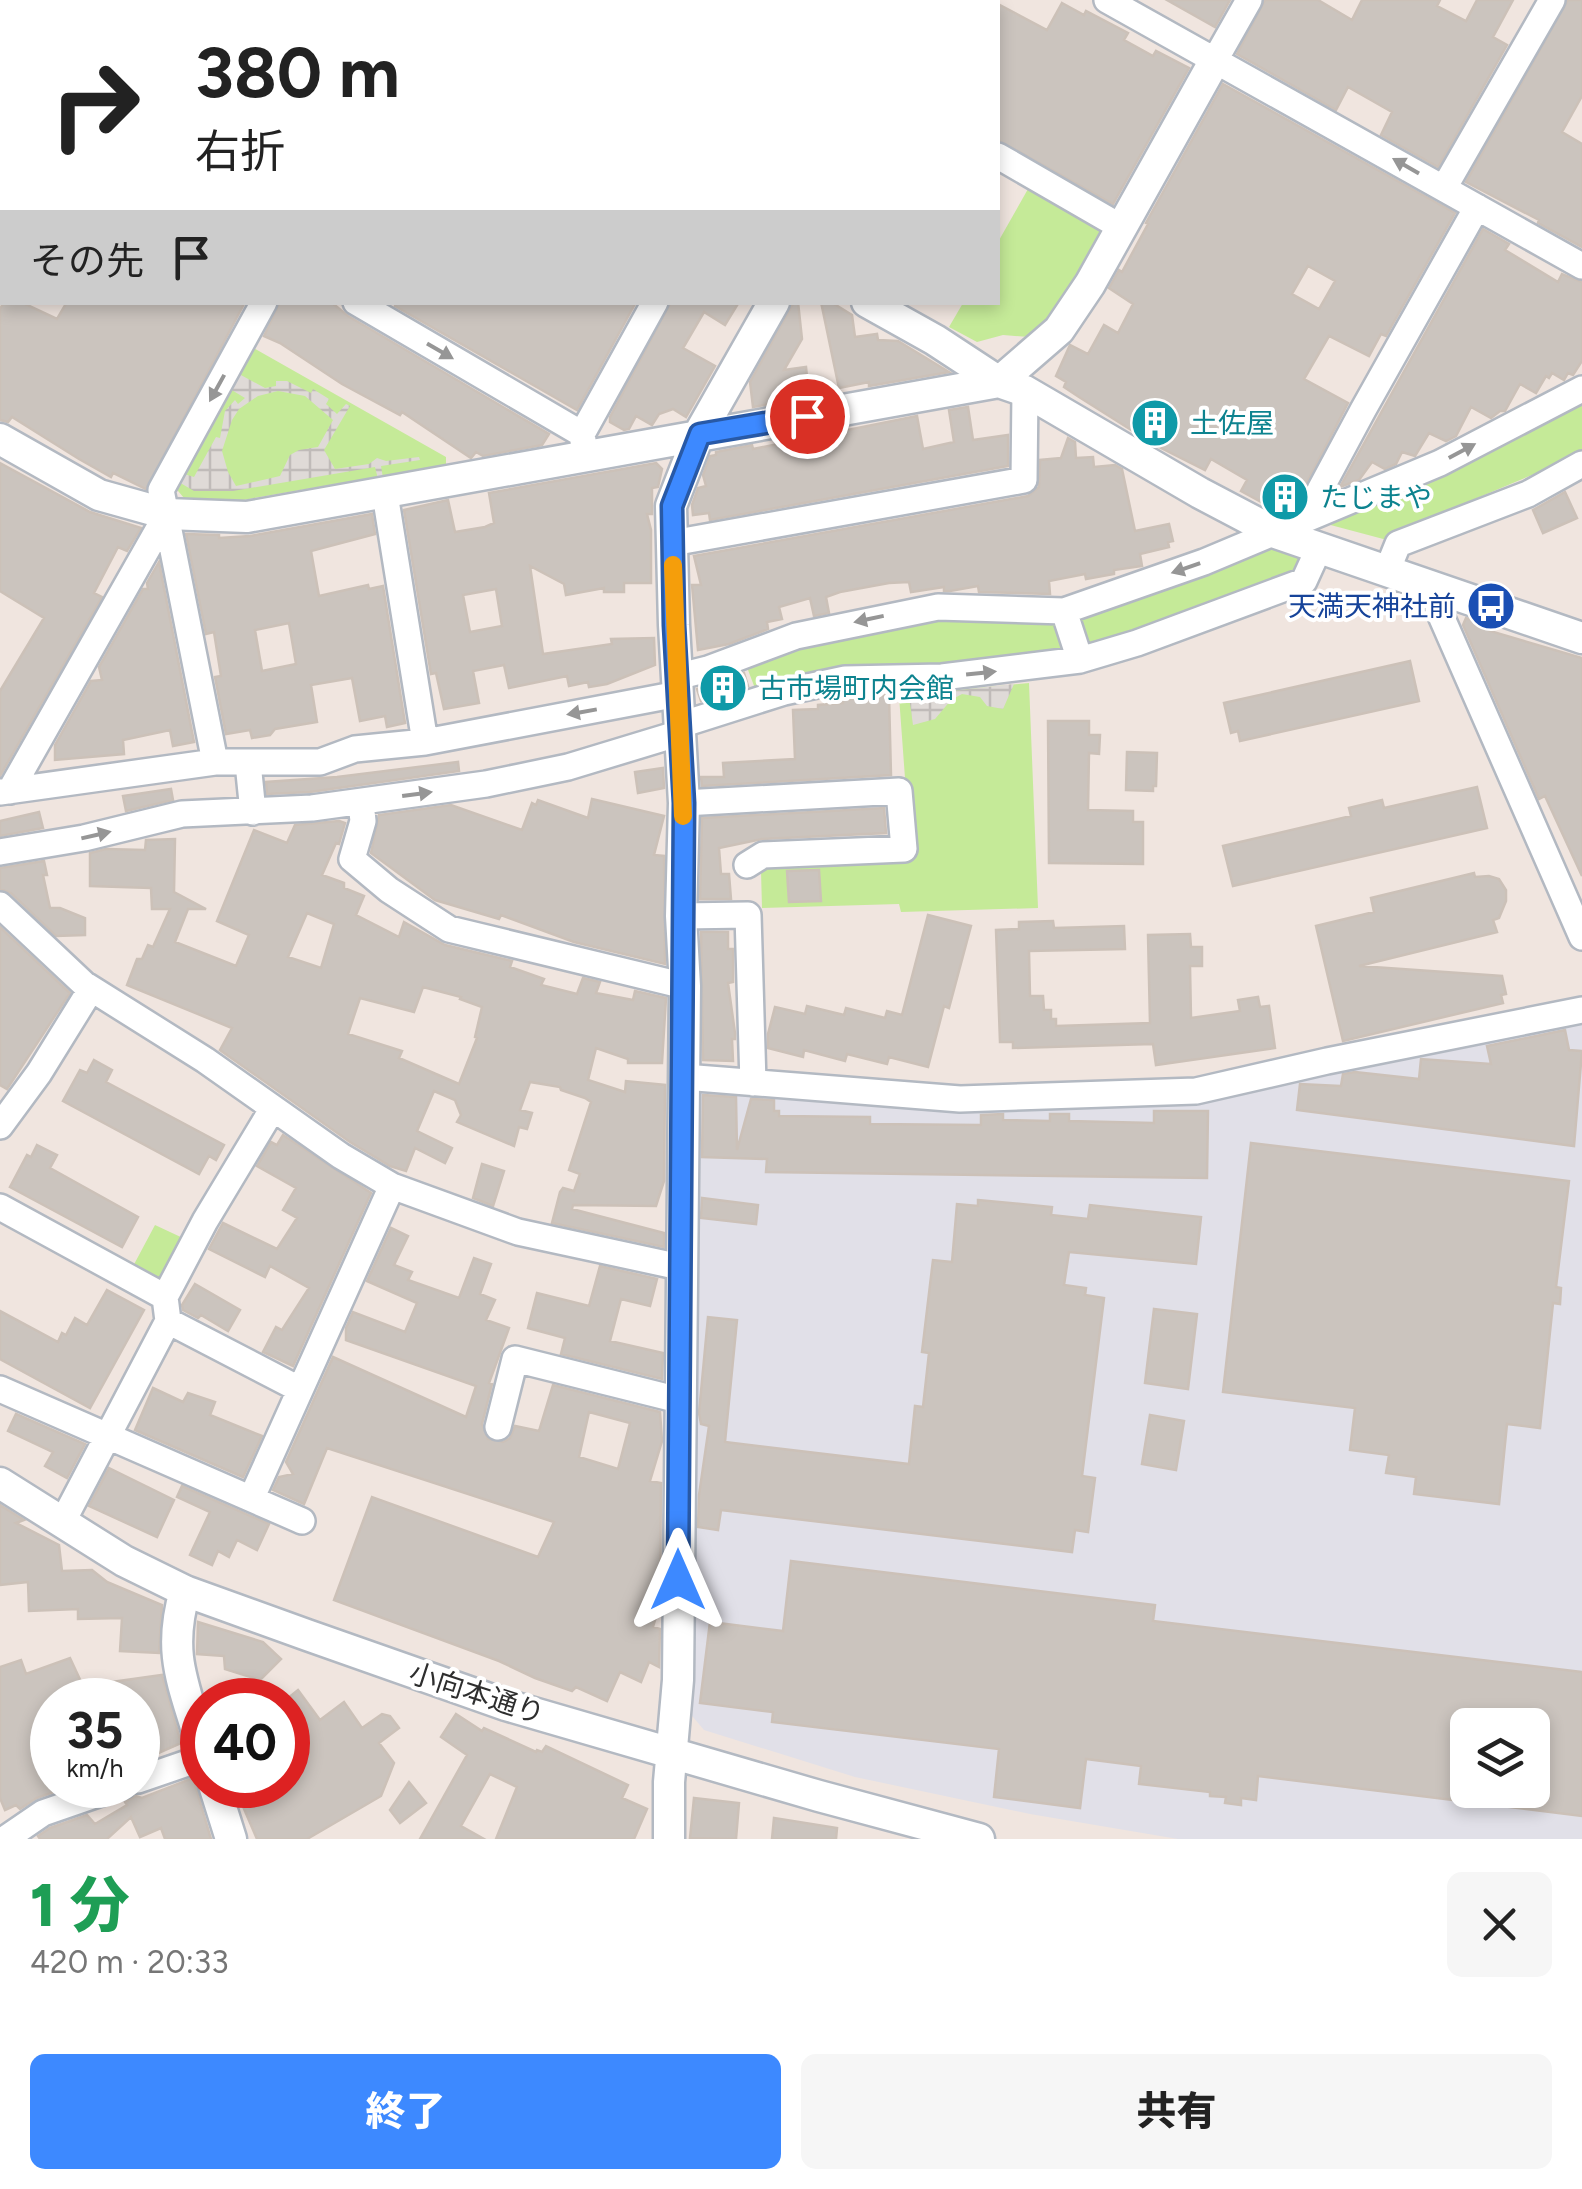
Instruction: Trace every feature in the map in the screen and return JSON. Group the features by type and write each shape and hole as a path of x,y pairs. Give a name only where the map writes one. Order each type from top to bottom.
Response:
{"street":[{"path":"0,439 99,496 167,514 247,517 385,494 584,445 663,444 700,434 1012,387 1059,330 1122,227 1249,0"},
{"path":"1444,188 1552,0"},
{"path":"1124,4 1215,60 1582,266"},
{"path":"1000,157 1122,227"},
{"path":"1312,514 1320,490 1477,207"},
{"path":"215,762 161,490 262,305"},
{"path":"361,305 584,445"},
{"path":"584,445 654,305"},
{"path":"669,1839 677,1720 684,1077 684,803 672,506 700,434 772,305"},
{"path":"873,305 1200,494 1276,532 1582,638"},
{"path":"672,544 1024,480 1012,387"},
{"path":"5,792 215,762 320,762 355,749 424,742 677,686 796,636 938,607 1064,611 1276,532 1440,463 1582,389"},
{"path":"1387,571 1398,544 1528,494 1582,464"},
{"path":"385,494 424,742"},
{"path":"5,792 167,514"},
{"path":"0,852 84,838 182,814 361,802 486,784 568,767 784,692 844,679 942,677 1080,660 1137,644 1304,581 1319,548"},
{"path":"1444,591 1438,609 1582,938"},
{"path":"1064,611 1080,660"},
{"path":"248,763 253,812"},
{"path":"684,803 899,791 904,849 763,854 747,865"},
{"path":"361,802 363,821 352,859 389,890 449,929 684,986"},
{"path":"0,906 91,989 205,1060 341,1156 392,1186 518,1232 680,1266"},
{"path":"681,916 748,915 753,1082"},
{"path":"0,1126 39,1073 91,989"},
{"path":"684,1077 960,1098 1196,1091 1582,1010"},
{"path":"63,1522 109,1436 205,1220 273,1108"},
{"path":"252,1497 392,1186"},
{"path":"0,1207 300,1389"},
{"path":"498,1427 515,1359 679,1400"},
{"path":"0,1388 302,1521"},
{"name":"小向本通り","path":"0,1483 124,1561 185,1591 506,1705 977,1839"},
{"path":"182,1678 175,1654 176,1627 185,1591"},
{"path":"5,1839 55,1808"},
{"path":"221,1808 231,1839"}],"shaded area":[{"path":"239,374 265,388 276,386 276,381 287,381 311,393 313,389 329,399 326,404 337,414 346,404 350,406 324,450 335,469 369,464 377,458 420,460 381,466 383,478 378,479 375,467 233,491 194,491 177,481 181,473 194,477 216,437 220,438 225,411 235,400 238,404 245,398 230,389","holes":["278,391 305,396 333,420 318,447 290,455 280,476 236,486 222,451 239,409 258,396"]},
{"path":"1014,684 1003,709 987,706 980,697 962,694 951,700 935,719 913,725 909,696"},
{"path":"1582,1023 1582,1839 1178,1839 1030,1814 855,1777 704,1730 687,1710 699,1085 1074,1103"}],"green space":[{"path":"1035,186 1100,225 1102,231 1051,317 1029,337 1003,335 977,342 949,327 962,305 1000,305 1000,238 1028,189"},
{"path":"250,346 446,457 446,465 243,500 184,498 173,485"},
{"path":"1582,394 1582,452 1570,459 1389,535 1387,540 1323,523"},
{"path":"1262,543 1301,554 1299,575 1084,652 1077,617"},
{"path":"938,612 1060,620 1070,654 756,691 745,662"},
{"path":"1029,683 1038,908 901,912 899,904 762,908 761,871 766,865 911,860 899,696"},
{"path":"155,1225 185,1239 162,1286 131,1270"}],"building":[{"path":"1167,0 1230,0 1215,27"},
{"path":"1265,0 1318,0 1352,20 1362,0 1440,0 1437,6 1466,21 1477,0 1513,0 1493,37 1507,45 1438,167 1381,135 1392,112 1348,87 1336,110 1237,54"},
{"path":"1568,0 1582,0 1582,96 1562,132 1582,144 1582,247 1466,182"},
{"path":"1062,3 1128,33 1124,40 1153,56 1156,51 1189,68 1113,204 1000,141 1000,5 1047,30"},
{"path":"1223,84 1455,213 1386,336 1381,334 1369,356 1329,336 1304,379 1348,403 1304,488 1300,487 1290,506 1278,511 1241,491 1247,480 1211,459 1205,470 1155,445 1064,387 1066,382 1056,376 1070,345 1088,354 1104,325 1118,333 1133,304 1109,288 1119,270 1122,272","holes":["1308,266 1335,281 1319,309 1292,294"]},
{"path":"1483,229 1509,244 1505,250 1558,282 1562,274 1582,282 1582,361 1573,375 1568,373 1564,380 1552,373 1549,378 1546,376 1536,393 1520,384 1505,411 1491,418 1471,407 1456,436 1446,441 1429,433 1415,456 1402,452 1396,464 1385,469 1372,462 1359,480 1340,487"},
{"path":"2,305 27,305 57,319 65,305 243,305 146,489 113,473 111,477 12,417 8,422 0,420"},
{"path":"279,305 335,305 549,434 542,445 483,456 476,452 471,458 402,412 400,415 342,384 264,336"},
{"path":"396,305 634,305 577,410"},
{"path":"669,305 737,305 725,325 704,312 683,348 715,366 686,417 673,409 659,414 652,425 636,416 629,429 624,430 610,422"},
{"path":"792,305 798,305 802,339 784,370 806,367 809,397 753,407 750,382"},
{"path":"822,305 836,305 852,315 855,337 877,334 878,340 898,341 949,372 869,386 869,382 839,388"},
{"path":"968,407 973,440 1008,435 1008,466 710,520 709,513 693,515 698,488 706,486 703,475 710,456 716,452 752,445 753,449 917,416 923,449 954,442 949,410"},
{"path":"1068,438 1075,442 1076,458 1093,457 1094,467 1115,465 1122,469 1135,531 1169,524 1173,541 1168,542 1169,547 1140,554 1142,566 1114,570 1114,574 1086,579 1085,574 1049,581 1050,594 979,592 978,586 911,592 909,582 889,583 826,597 829,613 814,616 810,598 779,607 782,619 767,622 768,629 729,644 698,650 692,585 701,585 694,556 1028,496 1039,487 1040,460 1061,458"},
{"path":"0,463 90,512 141,528 127,551 118,547 94,593 102,597 0,776 0,691 44,618 0,591"},
{"path":"656,463 662,469 658,487 652,488 652,514 647,514 651,530 651,583 624,583 624,592 604,592 604,588 566,595 564,584 530,566 543,654 612,644 611,639 654,638 655,665 589,687 588,682 569,686 567,676 509,688 504,665 473,671 479,703 444,709 436,673 431,674 404,510 448,500 455,532 485,527 494,523 489,493","holes":["496,589 502,626 470,632 463,595"]},
{"path":"1565,492 1577,518 1543,533 1533,510"},
{"path":"372,514 375,534 311,551 319,596 368,585 369,589 383,586 405,723 387,727 385,716 360,721 352,678 311,685 317,722 275,729 270,735 252,738 250,730 226,734 215,677 221,676 214,632 206,634 186,534 250,536","holes":["289,623 296,664 262,671 255,630"]},
{"path":"159,562 194,742 173,746 170,730 123,740 124,754 55,760 55,745 91,681 102,680 99,667 143,589 148,589 147,583"},
{"path":"1466,618 1491,627 1490,631 1582,658 1582,876 1545,796 1539,799 1463,625"},
{"path":"1410,661 1419,701 1240,741 1238,731 1231,733 1224,703"},
{"path":"744,673 748,686 701,701 697,689"},
{"path":"889,695 891,775 702,786 701,777 724,777 723,763 795,759 793,710"},
{"path":"1048,721 1089,721 1089,735 1100,735 1099,754 1089,753 1088,810 1133,811 1133,822 1143,822 1143,864 1049,863"},
{"path":"1127,752 1157,753 1153,791 1126,790"},
{"path":"458,762 459,771 310,792 267,794 266,782"},
{"path":"663,768 664,788 638,793 635,772"},
{"path":"1477,787 1487,828 1233,886 1223,846 1351,816 1349,808 1382,800 1384,808"},
{"path":"171,789 173,800 126,811 123,796"},
{"path":"592,799 664,816 654,855 664,856 665,964 574,942 501,915 499,919 435,900 371,853 379,815 451,805 522,830 532,803 536,805 538,800 588,818"},
{"path":"884,808 886,833 762,839 719,848 721,874 729,874 731,899 700,899 702,818"},
{"path":"39,812 43,828 0,836 0,821"},
{"path":"345,823 339,844 336,843 322,875 364,896 356,915 399,937 404,922 445,945 512,961 510,967 544,979 541,985 577,994 583,978 600,982 596,993 633,1000 635,991 666,998 662,1063 628,1063 628,1059 596,1048 588,1080 625,1092 626,1081 665,1085 664,1181 656,1206 573,1205 572,1209 664,1233 664,1247 552,1223 560,1192 563,1188 574,1191 580,1174 569,1170 591,1102 585,1098 560,1087 530,1082 520,1110 532,1113 527,1129 519,1127 514,1146 457,1122 461,1115 455,1100 434,1091 417,1131 452,1148 445,1163 415,1148 406,1171 350,1142 220,1050 232,1028 127,985 137,959 142,959 148,945 153,947 170,909 152,909 151,888 90,886 90,853 106,849 145,850 146,840 175,839 174,892 206,909 188,909 175,942 236,966 249,935 217,921 254,830 287,843 295,825","holes":["307,913 334,924 321,968 288,957","423,987 482,1007 477,1038 459,1084 399,1058 402,1051 348,1034 360,998 414,1012"]},
{"path":"44,861 50,908 85,918 85,935 56,936 11,893 0,889 0,868"},
{"path":"819,870 821,901 789,902 787,871"},
{"path":"1474,873 1475,877 1499,879 1506,890 1499,918 1493,920 1497,932 1359,966 1502,976 1506,994 1501,995 1503,1003 1343,1041 1316,926 1374,912 1371,898"},
{"path":"928,915 971,926 928,1067 889,1057 887,1064 847,1054 845,1061 804,1050 803,1057 768,1048 775,1007 805,1014 807,1006 844,1015 846,1008 885,1018 887,1011 902,1015"},
{"path":"1053,921 1054,928 1124,926 1125,949 1029,951 1030,996 1043,996 1044,1010 1051,1010 1056,1026 1150,1023 1148,935 1190,934 1191,947 1202,947 1202,966 1190,966 1191,1018 1240,1011 1238,1000 1258,997 1260,1007 1269,1006 1275,1048 1156,1065 1153,1044 1013,1048 1013,1042 1000,1042 996,930 1019,929 1019,922"},
{"path":"0,927 70,993 7,1089 0,1085"},
{"path":"701,932 728,932 728,949 733,949 733,982 728,983 735,1033 733,1061 703,1060"},
{"path":"1565,1030 1569,1050 1582,1051 1574,1146 1297,1110 1300,1084 1341,1086 1343,1074 1355,1072 1419,1079 1421,1059 1491,1064 1487,1046"},
{"path":"94,1060 112,1070 106,1082 224,1145 216,1160 209,1156 199,1174 63,1101 80,1070 87,1073"},
{"path":"703,1095 736,1097 737,1150 751,1099 774,1100 774,1111 779,1111 779,1116 870,1117 870,1124 981,1125 981,1115 1003,1114 1003,1120 1050,1121 1050,1114 1069,1114 1069,1121 1154,1123 1154,1111 1208,1111 1207,1178 766,1172 767,1159 702,1157"},
{"path":"283,1135 371,1193 293,1366 263,1352 276,1327 282,1330 309,1288 270,1266 265,1277 209,1249 223,1223 277,1249 297,1218 283,1210 296,1188 257,1166 271,1142 277,1145"},
{"path":"1251,1143 1569,1181 1556,1287 1561,1288 1560,1304 1553,1303 1540,1428 1507,1424 1499,1504 1414,1494 1416,1477 1386,1473 1389,1455 1350,1450 1355,1408 1223,1392"},
{"path":"37,1145 57,1155 50,1168 138,1217 122,1247 10,1187 27,1155 31,1157"},
{"path":"482,1164 504,1171 493,1206 473,1198"},
{"path":"702,1198 758,1205 756,1224 701,1218"},
{"path":"978,1200 1052,1207 1051,1215 1088,1219 1090,1205 1201,1217 1196,1264 1069,1252 1064,1285 1086,1288 1085,1295 1104,1298 1082,1476 1095,1478 1088,1532 1075,1530 1072,1552 721,1510 718,1530 698,1527 709,1426 701,1424 699,1413 708,1317 737,1320 725,1442 909,1464 915,1406 923,1407 929,1353 922,1352 933,1260 952,1262 957,1204 978,1206"},
{"path":"391,1228 408,1236 394,1265 412,1272 408,1280 459,1298 474,1258 491,1264 480,1294 495,1300 486,1320 509,1328 489,1383 492,1384 482,1424 488,1439 503,1442 510,1438 515,1426 539,1431 553,1385 660,1412 662,1441 650,1481 661,1483 660,1603 653,1627 660,1629 659,1667 649,1662 641,1682 620,1672 607,1701 576,1687 572,1691 535,1678 334,1600 372,1497 538,1557 554,1522 327,1448 304,1504 273,1490 279,1477 293,1474 286,1462 333,1357 466,1417 476,1386 346,1340 353,1312 405,1332 417,1303 367,1281","holes":["589,1412 630,1423 618,1469 579,1457"]},
{"path":"600,1266 657,1279 650,1306 621,1299 610,1341 663,1353 662,1379 561,1354 565,1338 528,1328 537,1293 589,1306"},
{"path":"195,1284 240,1310 228,1331 201,1315 198,1318 183,1310 182,1305"},
{"path":"107,1290 144,1310 90,1408 0,1359 0,1311 58,1342 75,1318 87,1325"},
{"path":"1154,1309 1197,1314 1188,1389 1145,1383"},
{"path":"153,1388 183,1402 188,1393 215,1402 210,1415 262,1436 243,1477 135,1430"},
{"path":"16,1414 85,1444 67,1478 45,1466 53,1452 8,1431"},
{"path":"1150,1415 1184,1421 1176,1470 1142,1464"},
{"path":"109,1468 174,1500 157,1537 89,1506"},
{"path":"182,1486 269,1524 257,1550 237,1540 229,1557 218,1551 212,1565 190,1555 210,1512 177,1497"},
{"path":"0,1505 24,1520 16,1523 59,1545 62,1571 92,1570 107,1582 162,1605 159,1653 120,1651 122,1618 78,1619 78,1609 29,1611 28,1582 0,1585"},
{"path":"791,1561 1155,1605 1153,1621 1582,1672 1582,1816 1517,1808 1550,1808 1550,1708 1450,1708 1450,1800 1258,1776 1256,1800 1241,1798 1241,1805 1225,1803 1226,1797 1210,1796 1210,1792 1139,1784 1141,1766 1086,1759 1080,1808 994,1797 999,1749 772,1722 773,1712 700,1703 710,1622 783,1631"},
{"path":"198,1622 263,1642 281,1659 262,1678 254,1678 225,1669 224,1656 197,1654"},
{"path":"70,1658 79,1678 30,1678 30,1803 20,1809 16,1805 5,1810 0,1798 0,1667 21,1660 26,1674"},
{"path":"162,1675 180,1743 160,1752 160,1678 140,1678"},
{"path":"344,1702 362,1728 382,1714 390,1716 399,1728 379,1743 394,1763 381,1796 307,1839 257,1839 244,1808 310,1808 310,1706 320,1720"},
{"path":"456,1714 482,1731 484,1728 536,1752 542,1752 546,1746 628,1785 622,1798 647,1809 634,1839 496,1839 517,1787 490,1774 461,1826 484,1839 420,1839 467,1755 441,1737"},
{"path":"409,1782 426,1803 400,1823 390,1810"},
{"path":"180,1783 180,1808 202,1808 211,1839 165,1839 161,1828 140,1837 131,1817 107,1839 38,1836 87,1815 95,1824 122,1808 160,1808 160,1791"},
{"path":"694,1798 739,1803 736,1839 690,1838"},
{"path":"774,1818 837,1828 836,1839 772,1839"}],"slow traffic":[{"path":"673,565 683,816"}],"place":[{"name":"土佐屋","path":"1155,423"},
{"name":"たじまや","path":"1285,497"},
{"name":"天満天神社前","path":"1491,606"},
{"name":"古市場町内会館","path":"723,688"}],"route":[{"path":"678,1580 684,803 672,506 700,434 807,416"}]}
